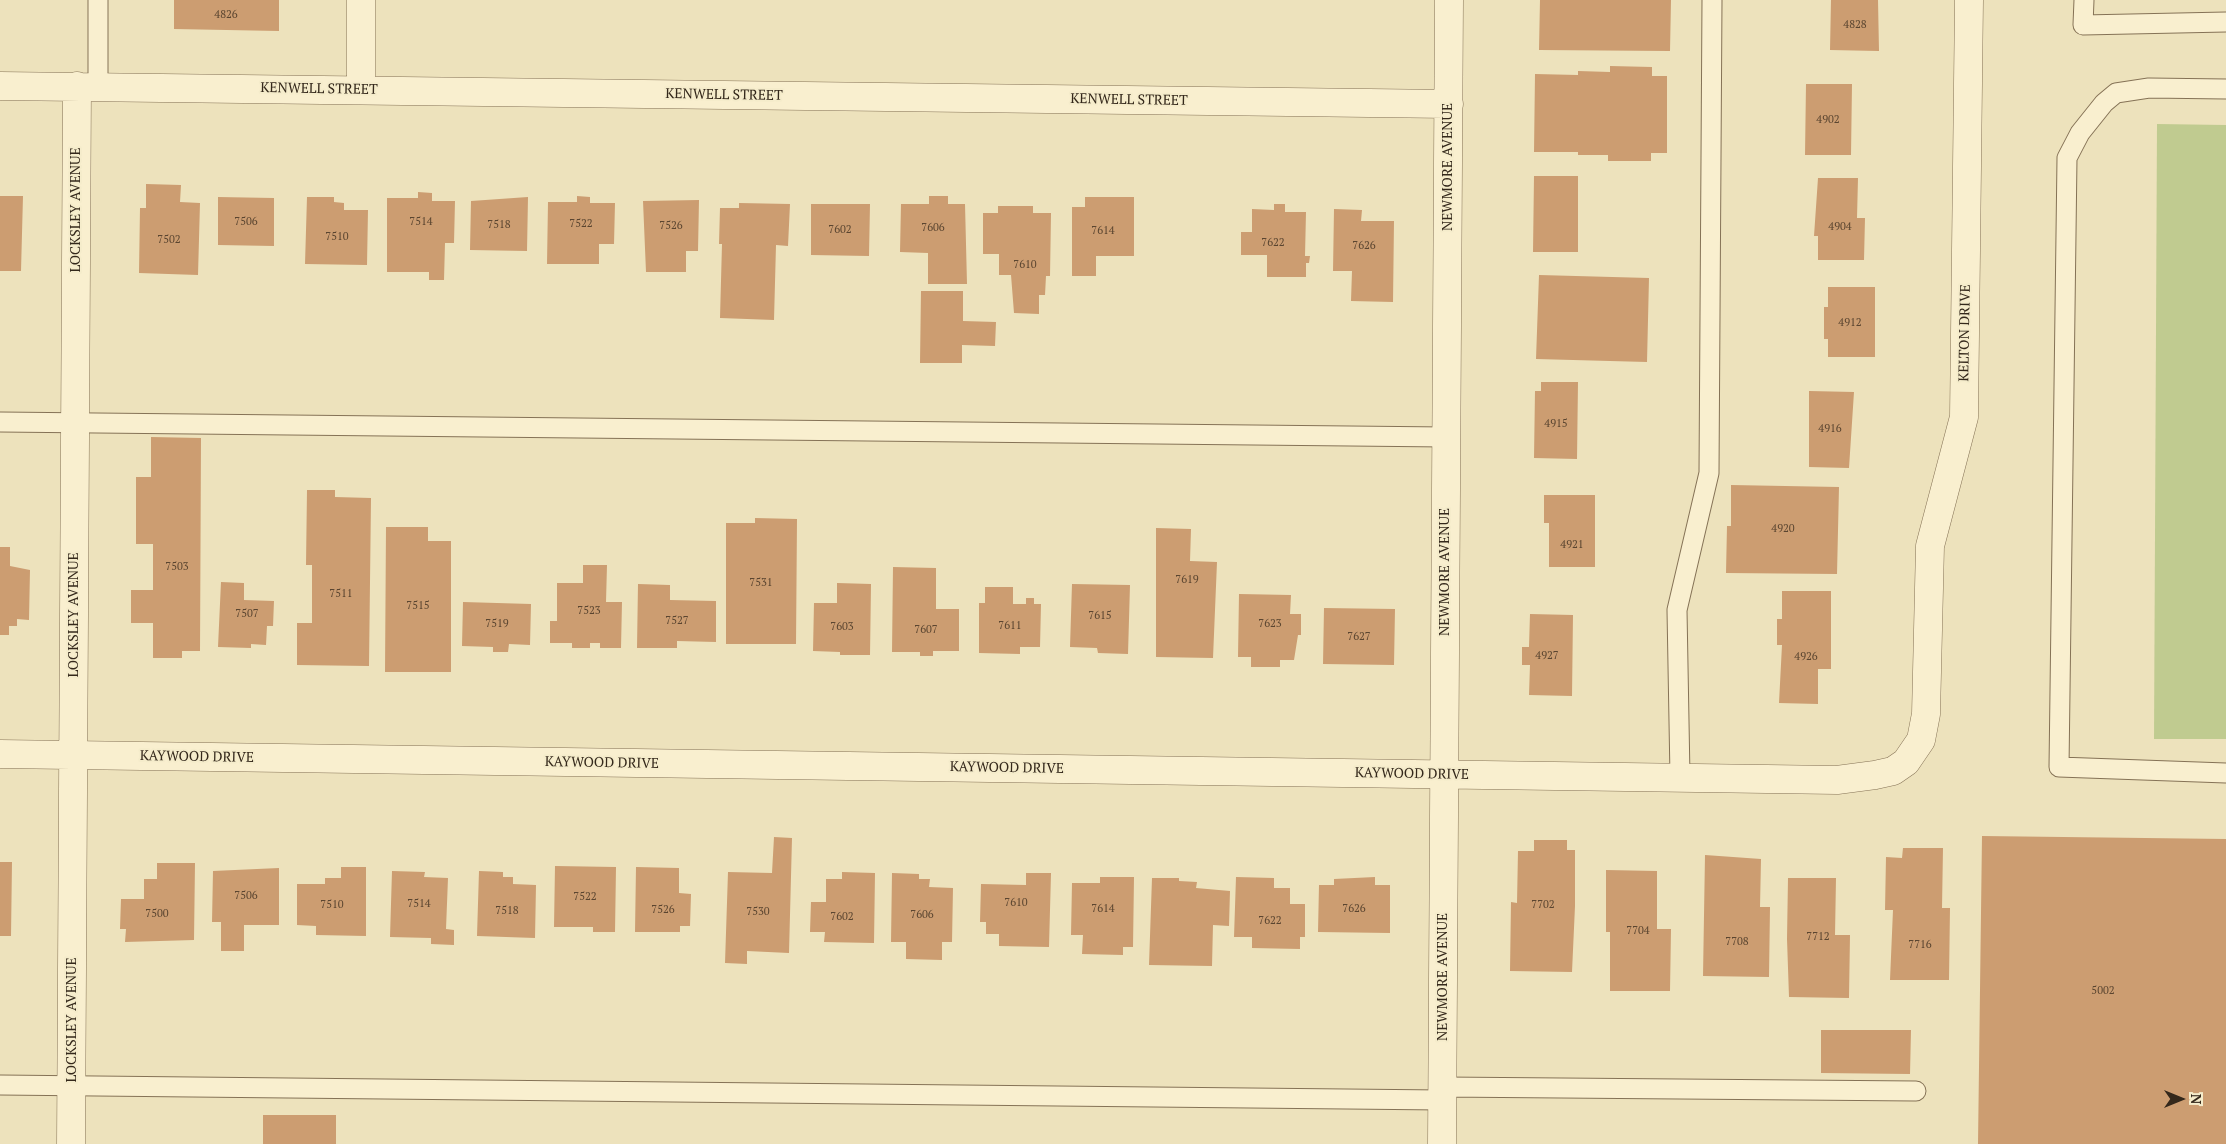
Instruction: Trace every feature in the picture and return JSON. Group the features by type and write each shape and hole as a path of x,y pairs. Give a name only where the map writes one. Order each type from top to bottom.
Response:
{"street":[{"path":"361,0 361,90"},
{"name":"NEWMORE AVENUE","path":"1442,1144 1449,0"},
{"name":"KELTON DRIVE","path":"1928,663 1930,546 1964,417 1969,0"},
{"name":"KENWELL STREET","path":"0,86 1449,104"},
{"name":"LOCKSLEY AVENUE","path":"71,1144 75,422 87,86"},
{"name":"KAYWOOD DRIVE","path":"0,754 1837,780 1893,771 1906,762 1921,740 1926,714 1928,663"}],"lane":[{"path":"87,86 98,0"},
{"path":"1680,778 1677,610 1709,473 1712,0"},
{"path":"2084,0 2083,25 2226,22"},
{"path":"2226,89 2149,88 2116,93 2104,103 2080,133 2067,158 2059,768 2226,773"},
{"path":"0,422 1446,437"},
{"path":"0,1085 1443,1094 1916,1091"}],"green space":[{"path":"2157,124 2226,125 2226,739 2154,739"}],"building":[{"path":"174,0 279,0 279,31 174,29"},
{"path":"1540,0 1671,0 1670,51 1539,50"},
{"path":"1831,0 1878,0 1879,51 1830,50"},
{"path":"1610,66 1652,67 1652,76 1667,76 1667,153 1651,153 1651,161 1608,161 1608,155 1578,155 1578,152 1534,152 1535,74 1578,75 1578,71 1610,72"},
{"path":"1806,84 1852,84 1851,155 1805,155"},
{"path":"1534,176 1578,176 1578,252 1533,252"},
{"path":"1818,178 1858,178 1857,218 1865,218 1864,260 1818,260 1818,236 1814,236"},
{"path":"146,184 181,185 180,202 200,203 198,275 139,273 140,208 146,208"},
{"path":"418,192 432,193 432,201 455,201 454,243 445,243 444,280 429,280 429,272 387,272 387,198 418,198"},
{"path":"0,196 23,196 21,271 0,271"},
{"path":"577,196 590,197 590,203 615,203 614,244 599,244 599,264 547,264 548,202 577,202"},
{"path":"929,196 948,196 948,204 965,204 967,284 928,284 928,253 900,252 901,204 929,204"},
{"path":"218,197 274,198 274,246 218,245"},
{"path":"307,197 334,197 334,202 344,203 344,210 368,210 367,265 305,264"},
{"path":"528,197 527,251 470,250 471,201"},
{"path":"1085,197 1134,197 1134,256 1096,256 1096,276 1072,276 1072,207 1085,207"},
{"path":"699,200 698,251 686,251 686,272 646,272 643,201"},
{"path":"739,203 790,204 788,246 776,245 774,320 720,318 722,244 719,244 720,208 739,208"},
{"path":"811,204 870,204 869,256 811,255"},
{"path":"1274,204 1285,204 1285,212 1306,212 1305,256 1310,256 1309,263 1306,263 1306,277 1267,277 1267,255 1241,255 1241,232 1252,232 1252,209 1274,210"},
{"path":"998,206 1033,206 1033,213 1051,213 1050,276 1046,276 1045,295 1039,295 1039,314 1014,313 1011,275 999,275 999,254 983,254 983,213 998,213"},
{"path":"1334,209 1362,210 1361,221 1394,221 1393,302 1351,301 1352,271 1333,271"},
{"path":"1539,275 1649,278 1647,362 1536,359"},
{"path":"1828,287 1875,287 1875,357 1828,357 1828,339 1824,339 1824,307 1828,307"},
{"path":"921,291 963,291 963,321 996,322 995,346 962,345 962,363 920,363"},
{"path":"1541,382 1578,382 1577,459 1534,458 1535,391 1541,391"},
{"path":"1809,391 1854,392 1849,468 1809,467"},
{"path":"151,437 201,438 200,651 182,651 182,658 153,658 153,623 131,623 131,590 153,590 153,544 136,544 136,477 151,477"},
{"path":"1731,485 1839,487 1837,574 1726,573 1727,526 1731,526"},
{"path":"307,490 335,490 335,497 371,498 369,666 297,665 297,623 312,623 312,565 306,565"},
{"path":"1544,495 1595,495 1595,567 1549,567 1549,523 1544,523"},
{"path":"755,518 797,519 796,644 726,644 726,523 755,523"},
{"path":"386,527 428,527 428,541 451,541 451,672 385,672"},
{"path":"1156,528 1191,529 1190,561 1217,562 1213,658 1156,657"},
{"path":"0,547 10,547 10,566 30,570 29,620 17,619 17,626 9,626 9,635 0,635"},
{"path":"583,565 607,565 606,602 622,602 621,648 600,648 600,643 590,643 590,648 572,648 572,643 550,643 550,621 557,621 557,583 583,583"},
{"path":"893,567 936,568 936,609 959,609 959,651 933,651 933,656 920,656 920,652 892,652"},
{"path":"221,582 244,583 244,600 274,601 273,626 267,626 266,645 251,644 251,648 218,647"},
{"path":"837,583 871,584 870,655 840,655 840,652 813,651 814,603 837,603"},
{"path":"638,584 670,585 670,600 716,601 716,642 677,641 677,648 637,648"},
{"path":"1072,584 1130,585 1128,654 1098,653 1097,648 1070,647"},
{"path":"985,587 1013,587 1013,604 1026,604 1026,598 1034,598 1034,604 1041,604 1040,647 1020,647 1020,654 979,653 979,603 985,603"},
{"path":"1782,591 1831,591 1831,669 1818,669 1818,704 1779,703 1782,645 1777,645 1777,619 1782,619"},
{"path":"1239,594 1291,595 1290,614 1301,614 1301,635 1298,635 1294,660 1280,660 1280,667 1251,667 1251,657 1238,657"},
{"path":"463,602 531,604 530,645 509,644 508,652 493,652 493,647 462,646"},
{"path":"1324,608 1395,609 1394,665 1323,664"},
{"path":"1530,614 1573,615 1572,696 1529,695 1530,665 1522,665 1522,647 1529,647"},
{"path":"1982,836 2226,839 2226,1144 1978,1144"},
{"path":"774,837 792,838 789,953 747,951 747,964 725,963 728,872 772,873"},
{"path":"1534,840 1567,840 1567,850 1575,850 1572,972 1510,971 1511,902 1517,903 1518,851 1534,851"},
{"path":"1903,848 1943,848 1942,908 1950,908 1949,980 1890,980 1893,910 1885,910 1886,857 1902,858"},
{"path":"1705,855 1761,859 1760,907 1770,907 1769,977 1703,976"},
{"path":"0,862 12,862 11,936 0,936"},
{"path":"157,863 195,863 194,940 125,942 126,929 120,929 121,899 144,899 144,879 157,879"},
{"path":"555,866 616,867 615,932 593,932 593,927 554,927"},
{"path":"341,867 366,867 366,936 316,935 316,926 297,925 297,884 325,884 325,878 341,878"},
{"path":"636,867 679,868 679,893 691,894 690,926 680,926 680,932 635,932"},
{"path":"279,868 279,925 244,925 244,951 221,951 221,922 212,922 213,871"},
{"path":"1606,870 1657,871 1657,929 1671,929 1670,991 1610,991 1610,932 1606,932"},
{"path":"392,871 425,872 424,877 448,878 446,929 454,930 454,945 431,944 431,938 390,937"},
{"path":"479,871 503,872 503,877 513,877 513,884 536,885 535,938 477,936"},
{"path":"842,872 875,873 874,943 824,942 825,932 810,932 811,902 826,902 826,879 842,879"},
{"path":"892,873 919,874 919,879 930,879 929,887 953,888 952,942 942,942 942,960 906,959 906,942 891,942"},
{"path":"1026,873 1051,873 1049,947 999,946 999,934 986,934 986,922 980,922 981,884 1026,885"},
{"path":"1100,877 1134,877 1133,947 1123,947 1123,955 1082,954 1083,935 1071,935 1072,883 1100,883"},
{"path":"1236,877 1274,878 1274,888 1290,888 1290,904 1305,904 1305,937 1300,937 1300,949 1252,948 1252,937 1234,937"},
{"path":"1375,877 1375,885 1390,885 1390,933 1318,932 1319,885 1334,885 1334,879"},
{"path":"1152,878 1179,878 1179,881 1197,882 1196,888 1230,891 1229,926 1213,925 1212,966 1149,965"},
{"path":"1788,878 1836,878 1835,935 1850,935 1849,998 1789,997 1787,939"},
{"path":"1821,1030 1911,1030 1910,1074 1821,1073"},
{"path":"263,1115 336,1115 336,1144 263,1144"}]}
